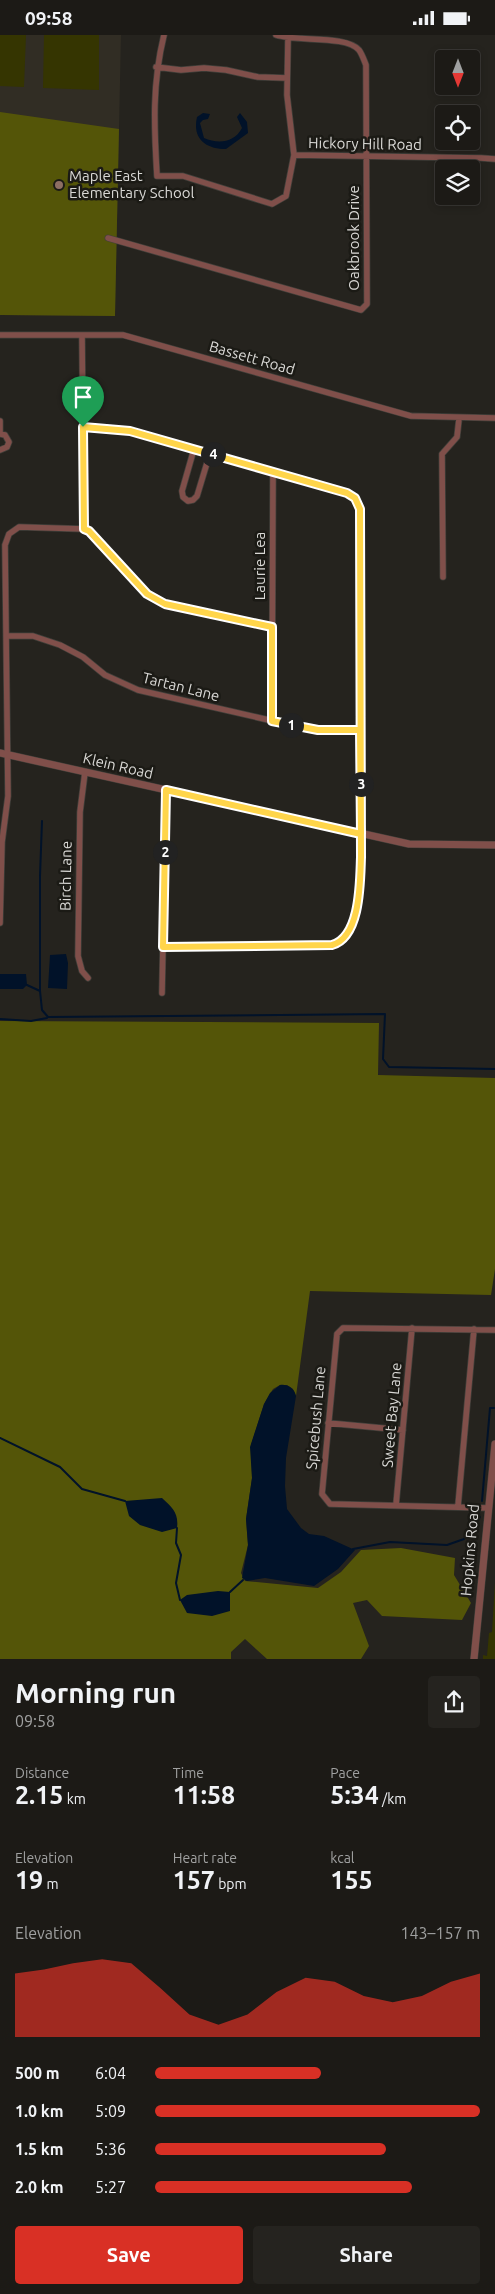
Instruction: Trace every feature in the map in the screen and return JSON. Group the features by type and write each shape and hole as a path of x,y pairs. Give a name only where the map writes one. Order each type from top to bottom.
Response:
{"street":[{"name":"Hickory Hill Road","path":"164,35 156,67 154,129 158,177 183,176 272,204 286,196 294,155 287,78 288,39"},
{"name":"Oakbrook Drive","path":"108,238 361,310 367,304 366,70 359,49 344,40 288,39 276,35"},
{"path":"156,67 181,70 204,68 226,70 258,77 287,78"},
{"name":"Hickory Hill Road","path":"294,155 481,157 495,159"},
{"name":"Bassett Road","path":"0,335 124,335 411,416 458,419 495,418"},
{"path":"82,335 84,529"},
{"path":"443,577 442,454 457,437 458,419"},
{"path":"0,421 0,434 7,437 9,442 7,447 0,450"},
{"path":"83,427 130,431 273,471 347,493 358,503 360,509 361,834 358,903 352,925 340,942 332,945 163,947"},
{"path":"194,449 182,491 183,497 188,501 193,500 197,496 210,453"},
{"name":"Laurie Lea","path":"272,721 273,471"},
{"path":"0,923 2,842 8,796 7,636 4,550 9,534 19,527 84,529 89,531 147,594 157,601 272,627"},
{"name":"Tartan Lane","path":"7,636 33,636 60,645 83,657 105,675 138,690 318,730 360,730"},
{"name":"Klein Road","path":"0,753 408,845 495,845"},
{"name":"Birch Lane","path":"85,772 80,812 78,956 82,971 88,978"},
{"path":"162,993 166,790"},
{"name":"Spicebush Lane","path":"488,1508 330,1504 322,1494 337,1334 343,1328 495,1330"},
{"name":"Sweet Bay Lane","path":"396,1505 412,1328"},
{"path":"458,1506 474,1329"},
{"path":"328,1423 403,1430"},
{"name":"Hopkins Road","path":"474,1659 495,1444"}],"shaded area":[{"name":"Maple East Elementary School","path":"0,35 121,35 115,316 0,315"},
{"path":"0,35 26,35 24,87 0,86"},
{"path":"44,35 99,35 99,90 43,88"},
{"name":"Maple East Elementary School","path":"0,112 119,129 115,316 0,315"},
{"path":"0,1021 379,1023 378,1075 495,1078 495,1269 491,1295 310,1291 296,1396 293,1389 287,1385 280,1385 273,1389 264,1404 251,1445 252,1478 246,1519 248,1545 241,1573 245,1581 318,1588 341,1572 361,1550 401,1548 455,1558 454,1575 471,1603 462,1620 382,1616 367,1600 353,1603 369,1646 361,1659 267,1659 245,1639 231,1652 231,1659 0,1659"},
{"path":"495,1582 495,1659 483,1659 483,1655 487,1656 489,1633 492,1632"}],"water":[{"path":"203,113 210,114 208,119 200,123 204,138 225,141 235,137 242,128 237,117 240,113 247,122 248,133 226,149 207,145 199,137 196,125 197,117"},
{"path":"66,954 68,963 67,989 48,988 50,955"},
{"path":"0,974 26,974 27,985 23,989 0,989"},
{"path":"280,1385 290,1387 296,1396 286,1458 285,1486 287,1509 301,1528 309,1534 324,1536 355,1550 338,1569 314,1586 265,1578 247,1581 242,1578 248,1545 246,1519 252,1478 250,1447 264,1404 270,1393"},
{"path":"162,1498 174,1511 177,1518 177,1528 162,1532 140,1525 129,1516 125,1501"},
{"path":"218,1591 230,1592 230,1611 212,1616 187,1613 180,1600 187,1595"}],"waterway":[{"path":"42,821 40,991 42,1010 48,1017 385,1014 383,1059 389,1067 495,1069"},
{"path":"27,985 40,991"},
{"path":"0,1019 31,1021 47,1018"},
{"path":"482,1501 490,1408 494,1408"},
{"path":"0,1438 60,1467 82,1489 125,1501"},
{"path":"353,1549 390,1542 447,1545 464,1539 480,1517"},
{"path":"177,1528 176,1543 181,1555 176,1583 180,1600"},
{"path":"230,1592 243,1580"}],"place":[{"name":"Maple East Elementary School","path":"59,185"}],"route":[{"path":"83,427 84,529 89,531 147,594 157,601 272,627 272,721 318,730 360,730 361,834 166,790 163,947 332,945 340,942 352,925 358,903 361,867 361,857 361,843 361,834 361,782 360,730 360,509 358,503 355,498 347,493 130,431 83,427"}]}
